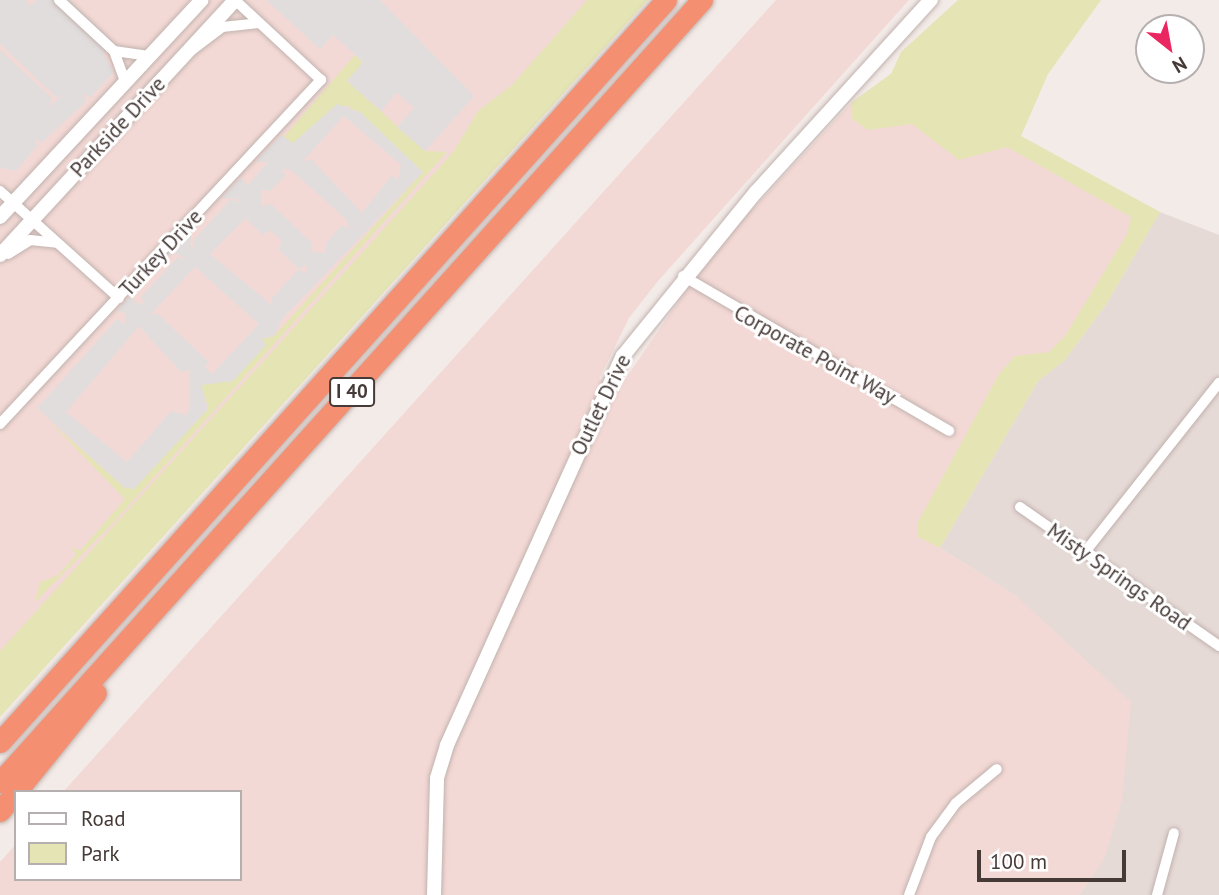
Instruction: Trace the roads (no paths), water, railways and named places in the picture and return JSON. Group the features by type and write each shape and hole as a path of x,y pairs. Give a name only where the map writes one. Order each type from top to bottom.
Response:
{"highway":[{"name":"I 40","path":"0,742 666,0"},
{"name":"I 40","path":"0,782 702,0"},
{"path":"18,790 88,705 141,624"},
{"path":"0,732 46,688"},
{"path":"0,811 14,794"}],"street":[{"path":"59,0 114,51 125,82"},
{"name":"Parkside Drive","path":"0,218 202,0"},
{"path":"235,0 259,23"},
{"name":"Parkside Drive","path":"0,257 235,0"},
{"name":"Outlet Drive","path":"434,895 437,778 447,745 613,376 683,276 931,0"},
{"path":"187,53 222,27 259,23"},
{"name":"Turkey Drive","path":"0,424 321,80 259,23"},
{"path":"114,51 149,56"},
{"path":"0,191 119,298"},
{"path":"0,257 30,240 58,243"},
{"name":"Corporate Point Way","path":"683,276 948,431"},
{"path":"1085,552 1219,383"},
{"name":"Misty Springs Road","path":"1020,507 1218,644"},
{"path":"909,895 931,837 956,803 997,769"},
{"path":"1157,895 1174,834"}]}
